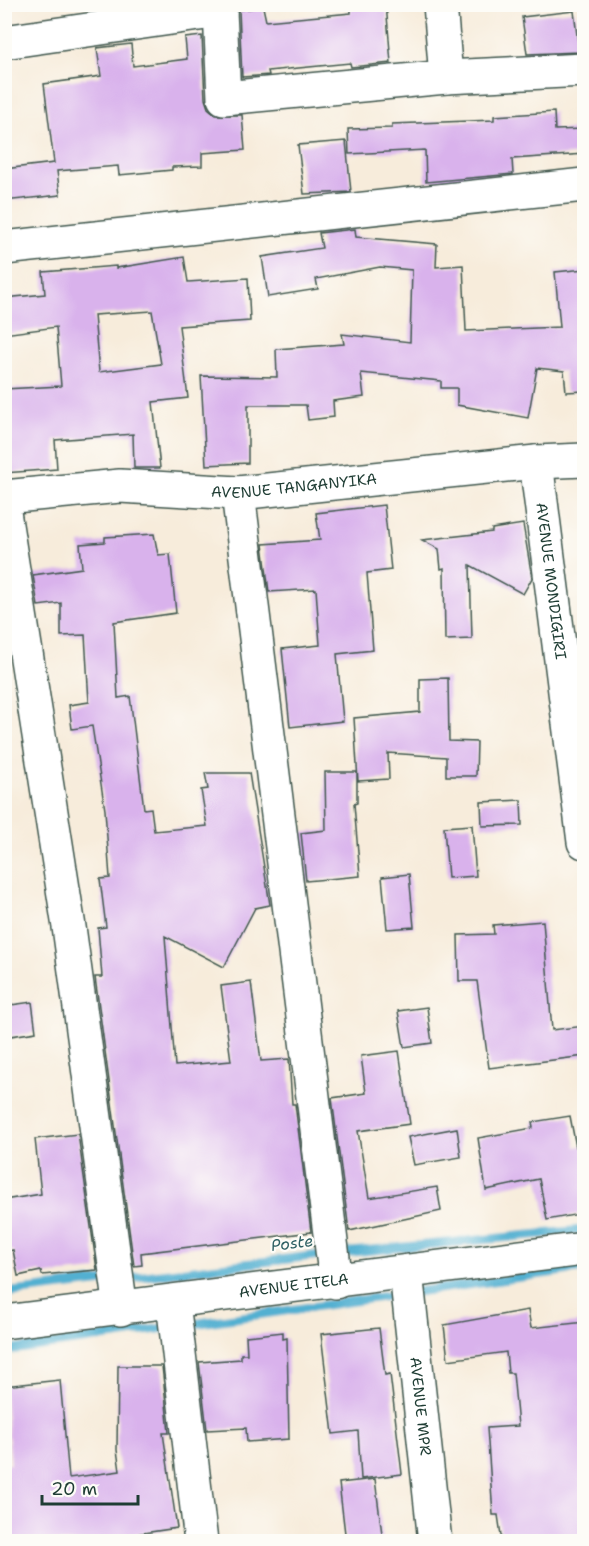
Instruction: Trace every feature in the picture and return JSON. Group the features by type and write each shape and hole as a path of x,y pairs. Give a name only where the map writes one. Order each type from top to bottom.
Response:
{"street":[{"path":"440,4 446,77"},
{"path":"4,42 220,8 224,98 446,77 585,70"},
{"path":"4,248 585,185"},
{"name":"AVENUE TANGANYIKA","path":"4,497 120,486 238,493 536,462 585,460"},
{"name":"AVENUE MONDIGIRI","path":"536,462 585,842"},
{"path":"238,493 336,1282"},
{"path":"4,512 69,927 121,1309"},
{"name":"AVENUE ITELA","path":"4,1322 585,1249"},
{"name":"AVENUE MPR","path":"406,1272 435,1542"},
{"path":"173,1302 201,1542"}],"building":[{"path":"351,4 386,4 391,63 351,67 350,63 268,71 269,75 242,77 239,10 263,7 266,21 351,13"},
{"path":"574,11 579,52 527,54 522,17"},
{"path":"202,36 205,99 208,108 216,115 242,115 245,150 202,153 202,166 172,167 172,170 119,175 118,166 57,171 60,195 4,201 4,169 54,163 44,84 101,76 97,48 131,44 133,66 187,59 185,38"},
{"path":"554,112 555,130 585,129 585,154 512,159 513,174 426,182 425,150 349,154 348,129 392,128 392,124 494,120 494,116"},
{"path":"346,141 351,192 304,194 298,145"},
{"path":"355,229 356,237 437,244 436,267 463,265 466,331 560,327 555,272 585,269 585,391 566,392 564,371 537,368 528,418 457,405 457,388 441,388 441,381 361,373 364,397 333,401 334,417 308,420 306,405 248,405 248,463 206,465 201,376 277,377 276,349 344,344 342,334 410,342 412,270 380,267 316,279 318,289 268,297 262,257 322,248 319,233"},
{"path":"184,257 188,282 248,278 250,321 179,326 188,398 153,402 160,468 134,468 133,434 55,440 57,469 4,473 4,389 61,386 56,327 4,334 4,298 45,294 43,272 116,266 116,268","holes":["152,311 161,364 99,372 94,315"]},
{"path":"384,505 391,570 367,573 373,650 337,654 343,721 290,727 282,649 320,645 316,589 269,592 263,544 320,540 316,513"},
{"path":"523,524 532,578 523,594 470,565 472,639 445,640 444,568 441,569 439,549 422,540 492,532 492,529"},
{"path":"154,534 158,555 170,554 176,613 114,622 118,698 130,696 144,809 151,808 154,831 207,826 201,790 208,789 205,773 249,773 270,905 255,908 224,967 165,936 175,1066 231,1061 221,986 251,982 261,1061 289,1059 292,1104 295,1104 311,1232 141,1253 142,1265 134,1266 95,977 102,977 98,928 106,927 100,879 110,878 105,810 92,726 72,729 69,705 89,702 85,635 61,636 61,603 38,606 33,575 82,568 80,544 105,542 105,537"},
{"path":"448,678 449,741 477,742 476,776 446,776 446,757 388,753 389,779 358,781 354,718 420,712 420,679"},
{"path":"325,772 357,772 357,803 354,804 360,876 306,881 301,833 326,830"},
{"path":"521,800 522,825 482,826 481,802"},
{"path":"472,825 476,876 448,878 444,827"},
{"path":"409,874 414,927 387,929 382,877"},
{"path":"543,921 552,1030 585,1026 585,1056 489,1068 477,981 459,981 458,935 494,934 493,925"},
{"path":"32,1002 36,1032 4,1037 4,1006"},
{"path":"427,1007 432,1043 404,1047 398,1011"},
{"path":"399,1051 410,1124 358,1131 369,1198 437,1187 441,1211 349,1231 332,1098 366,1093 361,1056"},
{"path":"570,1116 576,1147 585,1145 585,1213 547,1220 539,1179 486,1190 478,1138 533,1128 532,1122"},
{"path":"457,1128 461,1157 414,1165 408,1137"},
{"path":"78,1134 97,1270 42,1275 41,1271 18,1276 13,1250 4,1252 4,1200 41,1194 35,1139"},
{"path":"528,1310 531,1328 585,1322 585,1542 502,1542 498,1515 493,1515 487,1428 518,1426 513,1373 508,1373 506,1352 448,1360 444,1325"},
{"path":"379,1328 385,1375 390,1374 402,1474 361,1479 358,1431 333,1434 321,1334"},
{"path":"283,1332 283,1339 287,1338 289,1439 247,1442 246,1428 207,1430 199,1362 241,1359 241,1354 247,1354 246,1336"},
{"path":"118,1366 162,1366 169,1433 163,1433 177,1528 130,1535 131,1542 4,1542 4,1465 11,1464 4,1386 60,1380 69,1478 120,1471 117,1450"},
{"path":"375,1479 383,1542 346,1542 339,1483"}],"waterway":[{"name":"Poste","path":"4,1293 320,1255 584,1230"},
{"path":"4,1351 584,1268"}]}
